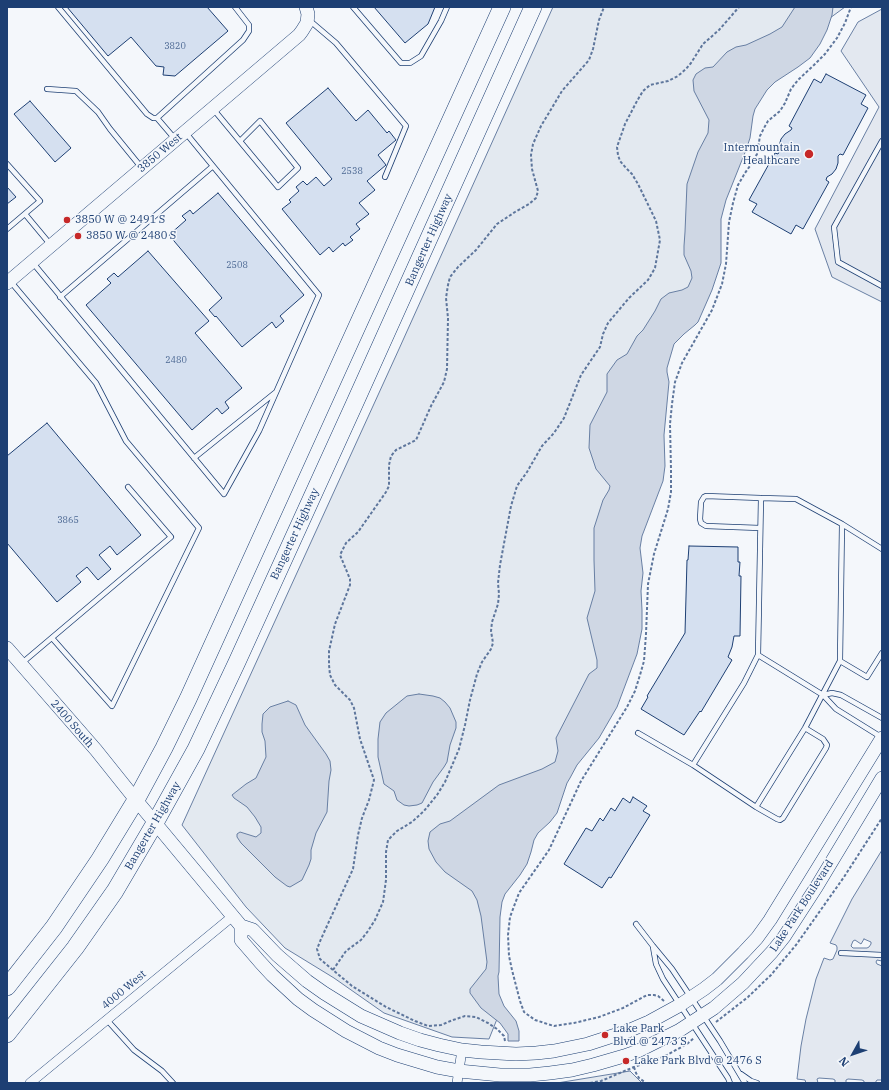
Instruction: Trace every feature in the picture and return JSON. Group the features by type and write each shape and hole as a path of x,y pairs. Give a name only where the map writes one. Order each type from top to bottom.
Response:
{"highway":[{"path":"7,987 54,927 84,884 136,800 167,742 188,699 502,7"},
{"name":"Bangerter Highway","path":"7,1034 75,948 103,908 138,854 196,749 237,662 533,7"}],"street":[{"name":"3850 West","path":"8,282 299,35 305,26 307,13"},
{"name":"2400 South","path":"7,648 96,750 136,800"},
{"name":"Lake Park Boulevard","path":"136,800 237,920 253,930 277,955 307,981 336,1001 361,1016 400,1033 440,1045 462,1050 481,1052 516,1054 536,1053 588,1044 628,1031 649,1022 680,1005 716,979 748,948 766,926 882,738"},
{"name":"Lake Park Boulevard","path":"237,920 242,940 260,962 284,987 330,1022 362,1040 396,1055 437,1067 458,1077 484,1074 543,1074 572,1070 624,1056 666,1038 703,1016 743,983 784,937 882,778"},
{"name":"4000 West","path":"30,1083 107,1020 237,920"},
{"path":"458,1077 462,1050"}],"lane":[{"path":"32,262 224,494 259,431 319,295 213,166 180,136 157,118 153,118 147,114 58,7"},
{"path":"157,118 243,40 249,31 249,25 235,7"},
{"path":"353,7 401,63 410,63 421,56 441,21 447,7"},
{"path":"307,13 336,42 406,126 385,177"},
{"path":"47,88 76,90 98,112 142,168"},
{"path":"212,108 278,187 298,168 260,121 240,141"},
{"path":"882,141 834,227 838,262 882,286"},
{"path":"7,164 40,201 7,229"},
{"path":"60,297 213,166"},
{"path":"25,214 51,245"},
{"path":"8,282 96,383 126,441 199,528 112,706 52,638"},
{"path":"194,458 277,390"},
{"path":"21,664 171,538 128,487"},
{"path":"760,528 706,526 701,523 700,519 701,502 706,496 796,499 842,524 882,549"},
{"path":"693,765 744,683 758,655 761,498"},
{"path":"756,807 805,728 840,661 842,524"},
{"path":"840,661 867,677 882,653"},
{"path":"758,655 823,695 836,709 882,738"},
{"path":"823,695 832,693 841,695 882,718"},
{"path":"638,733 693,765 756,807 780,820 783,818 827,745 823,739 805,728"},
{"path":"636,924 672,969 745,1083"},
{"path":"653,946 659,972 731,1081"},
{"path":"841,953 882,954"},
{"path":"107,1020 134,1050 162,1071 173,1083"},
{"path":"740,1073 751,1081 757,1083"}],"path":[{"path":"505,1041 504,1036 496,1029 476,1017 465,1016 441,1024 428,1026 415,1021 386,1007 352,986 320,959 318,949 321,939 353,869 362,818 370,800 374,780 360,739 354,708 350,700 335,685 330,675 329,651 335,624 350,585 350,579 340,555 346,543 358,532 386,492 389,486 389,464 391,456 396,450 416,440 444,382 447,369 448,318 446,298 450,277 476,250 497,224 536,198 538,191 532,169 531,155 533,144 541,126 562,91 589,60 593,49 599,20 604,7"},
{"path":"333,970 346,951 361,940 368,931 383,902 386,880 386,852 388,840 397,831 412,822 424,811 437,795 445,782 459,749 466,725 470,700 477,674 493,643 491,632 492,622 500,594 498,583 500,565 511,506 517,486 542,446 554,433 564,418 581,375 600,347 603,334 608,323 629,298 648,280 655,268 660,240 656,221 638,184 632,174 620,161 618,155 617,147 625,124 644,91 650,85 668,81 678,76 692,62 703,44 740,7"},
{"path":"665,1002 658,996 647,996 623,1008 599,1017 554,1026 535,1020 524,1012 512,970 509,956 508,935 510,917 519,892 542,860 552,843 580,781 627,708 635,691 640,675 644,661 648,584 654,554 668,509 671,492 670,424 675,382 682,363 712,310 722,284 726,264 729,222 738,185 757,154 760,136 768,121 780,111 791,89 798,80 825,54 837,38 851,7"},
{"path":"590,1083 601,1081 665,1056 688,1044 692,1039"},
{"path":"634,1067 639,1078 646,1083"}],"shaded area":[{"path":"553,7 845,7 759,70 703,257 658,366 615,664 489,906 497,1019 489,1039 452,1037 384,1013 334,978 285,948 246,907 182,825"},
{"path":"795,7 833,7 827,30 820,44 810,58 775,82 767,90 755,109 750,138 726,200 721,219 721,263 712,290 698,322 674,344 667,368 669,382 664,435 665,466 663,481 642,536 640,548 643,573 641,591 642,629 637,654 617,707 599,738 577,765 567,783 557,813 538,833 534,840 527,864 505,894 502,902 498,976 499,994 504,1006 516,1021 519,1031 519,1041 508,1041 508,1034 500,1023 481,1008 470,993 470,989 486,969 487,962 481,916 477,900 472,891 445,872 436,862 429,849 428,841 430,832 440,824 450,821 499,785 542,769 555,762 558,751 556,738 589,674 597,668 597,660 587,618 595,591 594,528 603,500 610,486 596,469 589,448 590,425 607,392 607,374 617,360 627,354 637,336 643,330 655,311 661,299 669,293 688,287 692,278 691,271 684,255 687,184 698,152 708,133 709,120 694,91 693,80 696,74 705,68 713,67 727,52 736,47 746,45 782,27"},
{"path":"882,9 882,302 832,277 815,229 879,107 841,51 858,22"},
{"path":"419,694 440,698 445,702 450,708 456,722 456,728 450,745 447,762 444,767 433,782 422,803 409,806 404,805 397,800 394,791 384,784 378,757 378,739 380,722 386,713 407,696"},
{"path":"288,701 296,705 305,725 330,761 331,770 327,812 316,833 311,850 309,865 302,880 290,887 275,877 241,843 237,837 237,834 240,832 256,837 261,833 261,827 247,807 232,795 256,778 266,757 265,741 262,732 263,714 270,707"},
{"path":"882,850 882,961 877,960 876,962 882,966 882,1080 877,1080 875,1083 864,1083 862,1080 848,1079 846,1080 846,1083 835,1083 835,1080 833,1079 819,1078 817,1079 818,1083 806,1083 805,1080 797,1079 806,1019 816,979 824,958 830,960 833,959 837,947 836,945 830,943 852,899","holes":["864,939 871,942 867,948 853,948 851,946 855,940 861,944"]},
{"path":"630,1071 642,1083 557,1083"}],"building":[{"path":"67,7 207,7 228,31 175,76 163,75 164,67 156,66 131,37 108,56"},
{"path":"374,7 435,7 428,24 405,43"},
{"name":"Intermountain Healthcare","path":"826,74 866,95 861,104 868,108 843,155 840,154 838,156 836,169 827,177 826,180 829,182 803,229 796,225 791,234 752,212 757,204 749,200 775,153 778,154 781,139 791,130 792,128 789,126 814,79 821,83"},
{"path":"328,88 356,121 368,110 387,133 389,131 396,140 378,155 386,165 367,181 375,190 359,203 369,214 356,224 360,229 350,237 353,240 345,246 343,243 333,252 329,247 320,255 282,209 291,202 289,200 299,191 296,187 303,181 307,185 316,177 324,186 332,179 286,123"},
{"path":"30,101 71,148 55,162 14,114"},
{"path":"7,187 16,197 7,204"},
{"path":"218,193 304,295 280,316 284,321 276,328 272,322 242,347 216,316 215,317 209,310 222,298 169,235 186,220 182,216 190,210 193,214"},
{"path":"148,251 209,321 195,333 242,388 225,402 229,408 222,414 217,408 192,430 86,305 111,283 107,279 114,273 118,277"},
{"path":"47,423 141,535 117,555 110,546 99,555 111,569 98,580 87,567 76,576 81,582 57,602 7,543 7,456"},
{"path":"689,546 738,547 738,562 740,562 739,576 741,576 740,636 734,636 728,657 732,660 701,712 700,711 684,735 641,709 648,697 647,696 685,633 687,560"},
{"path":"633,797 647,806 643,811 650,815 611,878 609,877 602,888 564,864 586,828 592,831 600,818 603,821 611,808 615,811 623,798 630,803"}],"place":[{"name":"Intermountain Healthcare","path":"809,154"},
{"name":"3850 W @ 2491 S","path":"67,220"},
{"name":"3850 W @ 2480 S","path":"78,236"},
{"name":"Lake Park Blvd @ 2473 S","path":"605,1035"},
{"name":"Lake Park Blvd @ 2476 S","path":"626,1061"}]}
